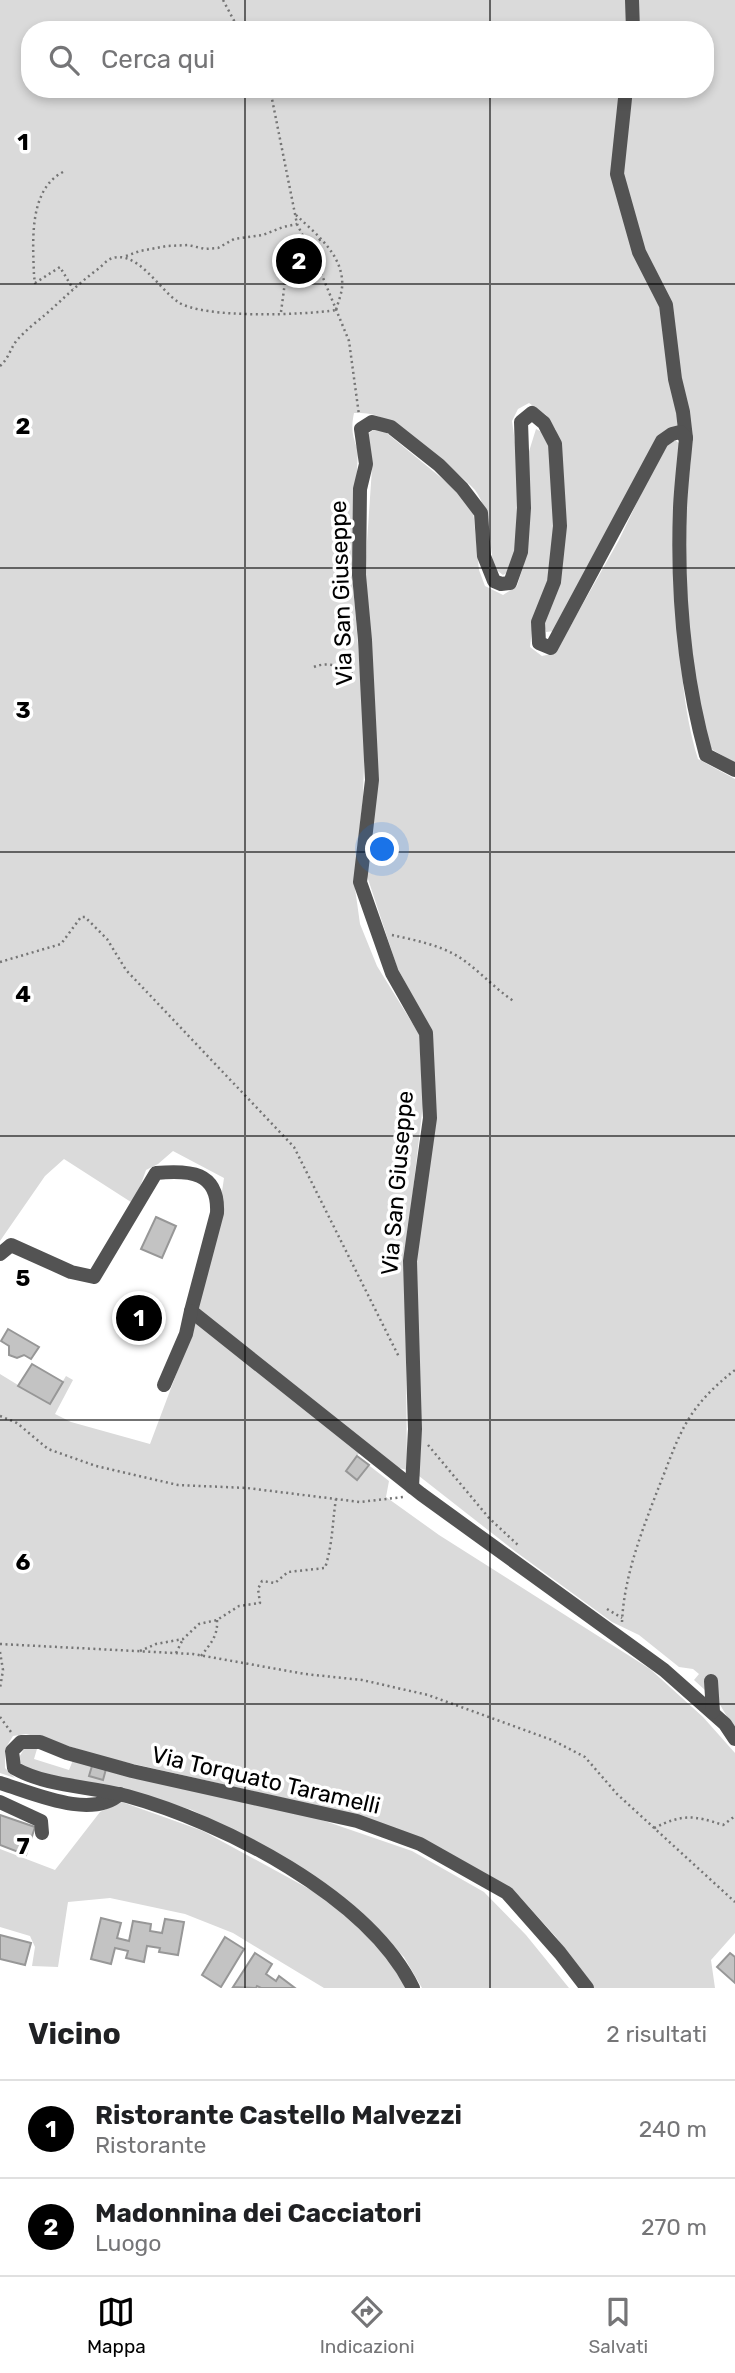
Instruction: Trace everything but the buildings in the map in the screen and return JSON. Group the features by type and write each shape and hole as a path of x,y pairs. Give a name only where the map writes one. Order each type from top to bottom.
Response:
{"street":[{"path":"632,0 633,21"},
{"path":"625,98 618,173 639,252 666,304 675,379 686,438 680,508 681,603 694,713 706,755 735,770"},
{"path":"361,429 372,422 391,427 439,465 462,488 481,513 484,556 494,581 501,584 510,583 521,552 524,508 521,422 532,413 544,422 555,444 560,526 554,582 538,622 540,643 551,648 662,440 680,432 686,438"},
{"name":"Via San Giuseppe","path":"361,429 366,464 360,489 359,575 372,780 360,882 392,973 426,1033 430,1118 410,1261 416,1491"},
{"path":"0,1254 11,1245 71,1272 94,1277 123,1217 156,1173 184,1170 211,1183 218,1197 216,1213 186,1334 164,1385"},
{"path":"191,1311 416,1491 664,1670 713,1712 735,1739"},
{"path":"711,1681 713,1712"},
{"name":"Via Torquato Taramelli","path":"413,1988 398,1961 371,1932 340,1903 292,1869 198,1820 161,1805 28,1776 14,1768 12,1751 21,1742 40,1742 67,1753 132,1771 356,1821 420,1844 507,1893 560,1952 587,1988"},
{"path":"0,1783 65,1803 97,1806 113,1801 120,1794"},
{"path":"0,1802 41,1821 42,1833"}],"path":[{"path":"223,0 234,21"},
{"path":"272,98 297,224 349,341 361,429"},
{"path":"63,172 55,176 44,190 34,220 34,276 35,283 60,267 73,289"},
{"path":"296,215 330,248 339,267 342,287 336,310"},
{"path":"0,366 8,359 17,340 109,259 167,246 218,248 234,239 263,235 297,224"},
{"path":"281,313 285,251 298,253 321,239"},
{"path":"126,256 136,261 180,303 206,312 275,314 336,310"},
{"path":"314,667 322,663 353,671 367,684"},
{"path":"0,962 61,944 81,917 85,917 107,939 126,970 294,1147 400,1360"},
{"path":"378,933 444,949 485,976 515,1002"},
{"path":"621,1639 623,1603 637,1546 678,1437 710,1391 735,1370"},
{"path":"0,1416 17,1423 48,1449 96,1466 178,1485 247,1488 360,1502 416,1491"},
{"path":"415,1429 489,1518 527,1553"},
{"path":"176,1653 183,1639 196,1625 216,1620 239,1606 260,1603 258,1588 262,1581 275,1583 288,1572 325,1568 334,1530 333,1512 336,1499"},
{"path":"201,1656 214,1641 218,1631 216,1620"},
{"path":"140,1651 156,1644 183,1639"},
{"path":"0,1644 176,1653 362,1680 428,1695 552,1740 584,1757 617,1794 735,1902"},
{"path":"0,1651 3,1670 0,1688"},
{"path":"0,1717 6,1728 21,1742"},
{"path":"654,1828 685,1816 723,1825 735,1815"}],"shaded area":[{"path":"0,0 735,0 735,763 708,747 694,681 683,578 685,506 691,438 677,427 556,631 546,632 543,621 560,577 559,461 556,430 546,415 529,403 518,409 512,421 519,472 515,554 510,571 503,575 494,568 484,508 475,490 468,483 414,439 380,417 354,413 352,427 358,450 352,571 365,733 363,797 354,881 360,924 377,966 419,1034 423,1104 405,1260 407,1470 363,1448 357,1456 389,1481 386,1497 439,1535 650,1669 703,1717 735,1753 735,1933 711,1960 715,1988 592,1988 556,1937 520,1897 470,1865 354,1814 103,1757 26,1734 13,1736 5,1749 5,1768 15,1778 0,1773 0,1374 49,1404 66,1376 73,1380 55,1414 71,1422 150,1444 194,1327 224,1178 173,1151 146,1170 134,1204 64,1159 45,1176 0,1241"},
{"path":"536,429 542,432 550,446 555,515 549,576 533,621 530,647 542,656 555,653 619,540 665,444 673,438 682,446 680,644 689,723 698,759 735,779 735,1730 719,1703 694,1680 699,1674 693,1669 679,1667 639,1635 612,1622 419,1476 417,1257 431,1031 397,967 367,876 365,572 372,468 366,436 373,430 383,430 450,485 473,510 479,570 485,586 503,595 517,586 524,564 526,461"},
{"path":"24,1749 37,1749 34,1759 69,1770 73,1760 319,1819 412,1851 484,1892 526,1935 569,1988 422,1988 404,1957 345,1899 267,1848 192,1810 119,1788 47,1777 21,1766 18,1759"},
{"path":"122,1802 203,1831 322,1896 381,1948 406,1988 324,1988 233,1933 185,1914 110,1898 68,1902 58,1967 32,1966 35,1947 30,1936 0,1927 0,1849 55,1870 100,1812"}],"place":[{"name":"Madonnina dei Cacciatori","path":"299,261"},
{"name":"Ristorante Castello Malvezzi","path":"139,1318"}]}
